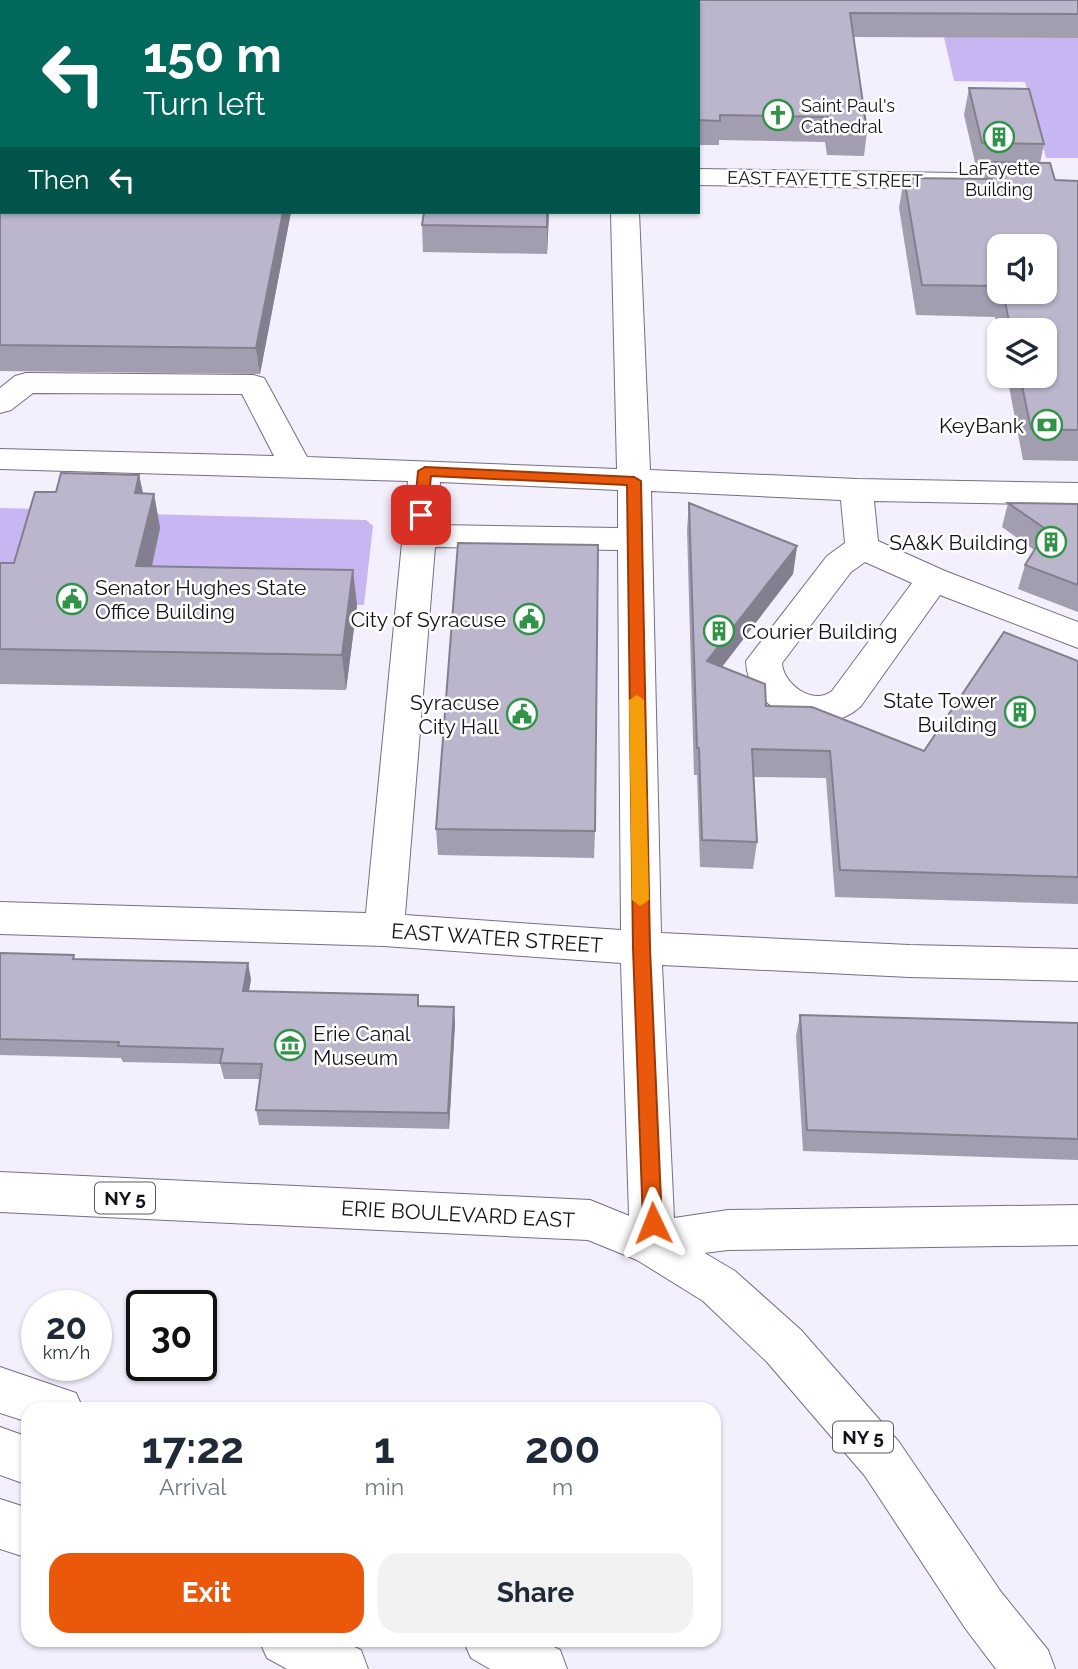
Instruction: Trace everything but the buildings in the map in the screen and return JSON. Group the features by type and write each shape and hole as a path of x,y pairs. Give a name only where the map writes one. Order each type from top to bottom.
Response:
{"main road":[{"name":"EAST FAYETTE STREET","path":"700,177 984,181"},
{"path":"625,214 634,481 641,948 653,1246 680,1236 728,1230 1078,1225"},
{"path":"0,403 26,383 253,385 296,467"},
{"path":"0,459 425,471 857,490 1078,494"},
{"path":"384,930 425,471"},
{"path":"857,490 862,547"},
{"path":"419,536 634,539"},
{"path":"862,547 839,564 764,661 762,674 771,689 780,695 803,705 823,708 837,706 848,697 933,579"},
{"path":"862,547 933,579 1078,636"},
{"name":"EAST WATER STREET","path":"0,918 384,930 641,948 895,961 1078,965"},
{"name":"ERIE BOULEVARD EAST","path":"0,1192 590,1220 653,1246"},
{"name":"NY 5","path":"653,1246 719,1286 784,1346 882,1459 983,1610 1029,1669"},
{"path":"0,1390 37,1402"},
{"path":"0,1451 21,1458"},
{"path":"0,1524 21,1531"},
{"path":"299,1647 342,1669"},
{"path":"502,1647 541,1669"}],"shaded area":[{"path":"944,37 1078,38 1078,158 1046,158 1025,82 954,81"},
{"path":"0,508 69,510 0,597"},
{"path":"145,514 366,520 373,526 364,605 144,601"}],"slow traffic":[{"path":"637,700 640,900"}],"place":[{"name":"Saint Paul's Cathedral","path":"778,115"},
{"name":"LaFayette Building","path":"999,137"},
{"name":"KeyBank","path":"1047,425"},
{"name":"SA&K Building","path":"1051,542"},
{"name":"Senator Hughes State Office Building","path":"72,599"},
{"name":"City of Syracuse","path":"529,619"},
{"name":"Courier Building","path":"719,631"},
{"name":"State Tower Building","path":"1020,712"},
{"name":"Syracuse City Hall","path":"522,714"},
{"name":"Erie Canal Museum","path":"290,1045"}],"route":[{"path":"421,515 425,471 634,481 641,948 653,1223"}]}
